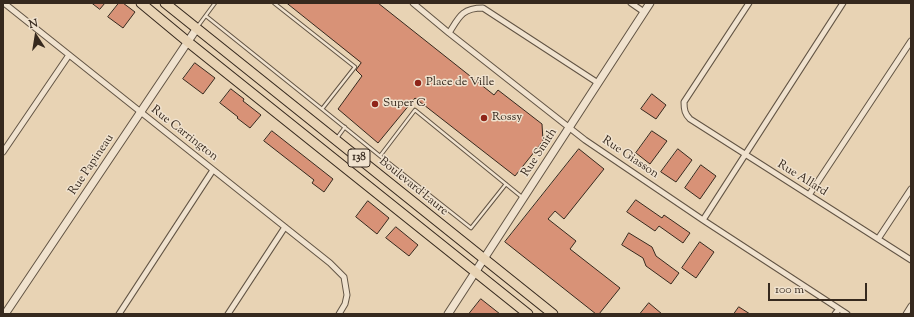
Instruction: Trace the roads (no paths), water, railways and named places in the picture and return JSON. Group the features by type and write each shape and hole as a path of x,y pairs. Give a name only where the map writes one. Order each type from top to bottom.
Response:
{"highway":[{"name":"138","path":"141,3 528,314"},
{"name":"Boulevard Laure","path":"165,3 553,314"}],"street":[{"name":"Rue Carrington","path":"4,3 330,262 344,277 346,285 347,295 345,304 338,314"},
{"name":"Rue Giasson","path":"413,3 585,140 702,220 847,314"},
{"path":"631,3 644,12"},
{"name":"Rue Smith","path":"448,314 650,3"},
{"name":"Rue Allard","path":"749,3 684,102 685,111 690,119 911,260"},
{"path":"702,220 843,3"},
{"path":"449,33 460,16 466,11 472,8 483,8 598,83"},
{"name":"Rue Papineau","path":"6,314 197,28"},
{"path":"809,195 911,41"},
{"path":"3,152 69,55"},
{"path":"119,314 213,170"},
{"path":"878,239 911,189"},
{"path":"228,314 285,227"},
{"path":"906,314 911,306"},
{"path":"835,314 839,309"}],"lane":[{"path":"197,28 215,3"},
{"path":"274,3 356,67 322,109"},
{"path":"206,16 471,228 506,184"},
{"path":"380,156 415,110 523,198"},
{"path":"336,140 345,127"}],"place":[{"name":"Place de Ville","path":"418,83"},
{"name":"Super C","path":"375,104"},
{"name":"Rossy","path":"484,118"}]}
